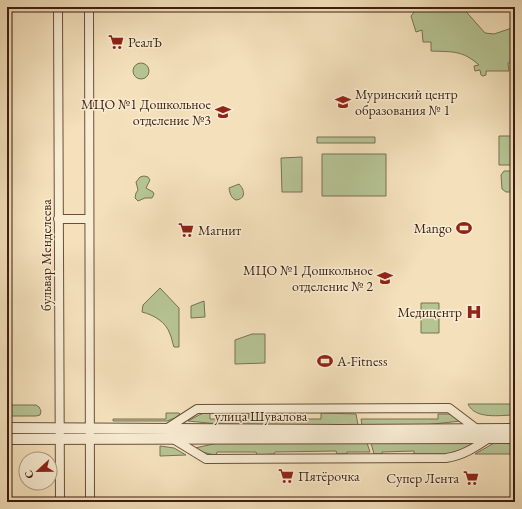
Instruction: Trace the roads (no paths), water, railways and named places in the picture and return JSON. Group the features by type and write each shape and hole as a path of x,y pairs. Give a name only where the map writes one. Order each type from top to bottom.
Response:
{"street":[{"name":"бульвар Менделеева","path":"58,7 60,502"},
{"path":"89,7 90,502"},
{"path":"58,219 89,219"},
{"path":"166,429 196,409 449,408 478,430"},
{"name":"улица Шувалова","path":"7,428 515,429"},
{"path":"175,440 206,459 424,458 457,456 490,438"},
{"name":"улица Шувалова","path":"7,439 175,440 515,438"}],"place":[{"name":"РеалЪ","path":"116,42"},
{"name":"Муринский центр образования № 1","path":"343,102"},
{"name":"МЦО №1 Дошкольное отделение №3","path":"223,112"},
{"name":"Mango","path":"464,228"},
{"name":"Магнит","path":"186,230"},
{"name":"МЦО №1 Дошкольное отделение № 2","path":"385,278"},
{"name":"Медицентр","path":"474,312"},
{"name":"A-Fitness","path":"325,361"},
{"name":"Пятёрочка","path":"286,476"},
{"name":"Супер Лента","path":"471,478"}]}
